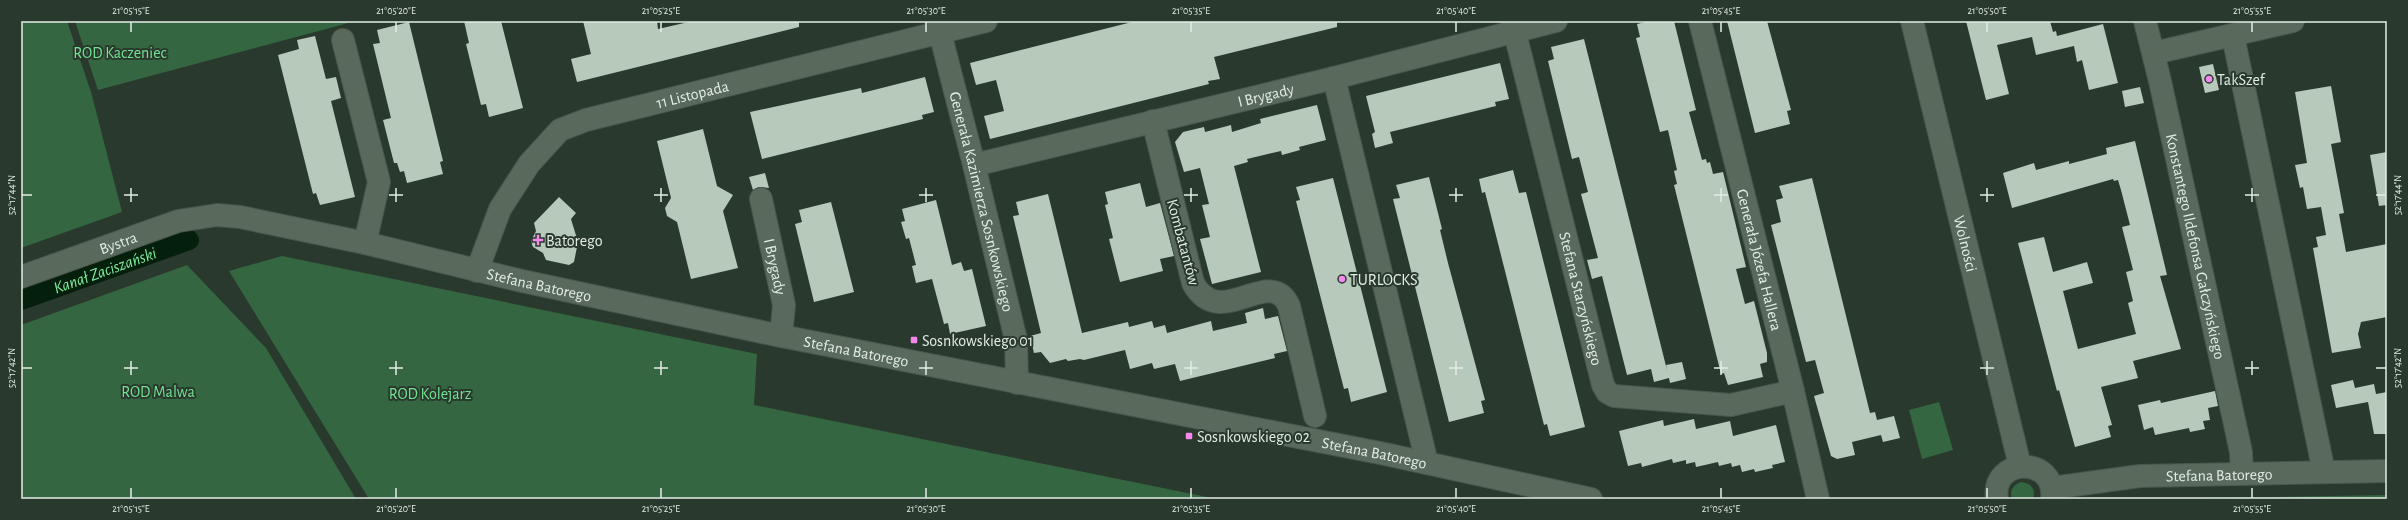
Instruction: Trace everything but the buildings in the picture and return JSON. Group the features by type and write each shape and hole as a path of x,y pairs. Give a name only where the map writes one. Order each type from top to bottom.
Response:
{"street":[{"name":"11 Listopada","path":"477,271 492,229 514,185 529,164 560,130 586,120 938,27 986,21"},
{"name":"I Brygady","path":"974,165 1334,78 1513,26 1556,21"},
{"name":"Generała Józefa Hallera","path":"1700,21 1793,391 1818,499"},
{"name":"Wolności","path":"1912,21 2020,466"},
{"name":"Konstantego Ildefonsa Gałczyńskiego","path":"2145,21 2154,52 2241,452 2242,473"},
{"path":"2154,52 2233,36 2293,21"},
{"name":"Stefana Starzyńskiego","path":"1513,26 1601,377 1607,392 1614,396 1731,405 1793,391"},
{"name":"Generała Kazimierza Sosnkowskiego","path":"938,27 974,165 1016,340 1017,382"},
{"path":"2233,36 2324,472"},
{"path":"343,40 378,182 365,243"},
{"path":"1334,78 1428,463"},
{"name":"Kombatantów","path":"1153,121 1193,283 1198,292 1207,299 1219,302 1266,291 1277,291 1284,296 1289,306 1315,416"},
{"name":"I Brygady","path":"761,198 784,305 780,336"},
{"name":"Stefana Batorego","path":"217,215 240,217 365,243 477,271 780,336 1428,463 1591,499"},
{"name":"Bystra","path":"21,277 178,221 217,215"},
{"path":"1993,498 2002,477 2010,470 2020,466 2030,467 2040,471 2048,478 2052,494"},
{"name":"Stefana Batorego","path":"2052,494 2140,476 2387,471"}],"green space":[{"path":"21,21 67,21 91,92 122,212 21,248"},
{"name":"ROD Kaczeniec","path":"75,21 356,21 98,90"},
{"name":"ROD Kolejarz","path":"282,256 757,354 754,405 1217,499 369,499 229,271"},
{"name":"ROD Malwa","path":"187,265 266,348 356,499 21,499 21,325"},
{"path":"1939,402 1953,450 1922,459 1909,410"},
{"path":"2021,482 2032,487 2034,492 2033,499 2012,499 2012,489"},
{"path":"2387,495 2387,499 2207,498"}],"waterway":[{"name":"Kanał Zaciszański","path":"21,300 189,240"}],"place":[{"name":"TakSzef","path":"2209,79"},
{"name":"Batorego","path":"538,240"},
{"name":"TURLOCKS","path":"1342,279"},
{"name":"Sosnkowskiego 01","path":"914,340"},
{"name":"Sosnkowskiego 02","path":"1189,436"}]}
